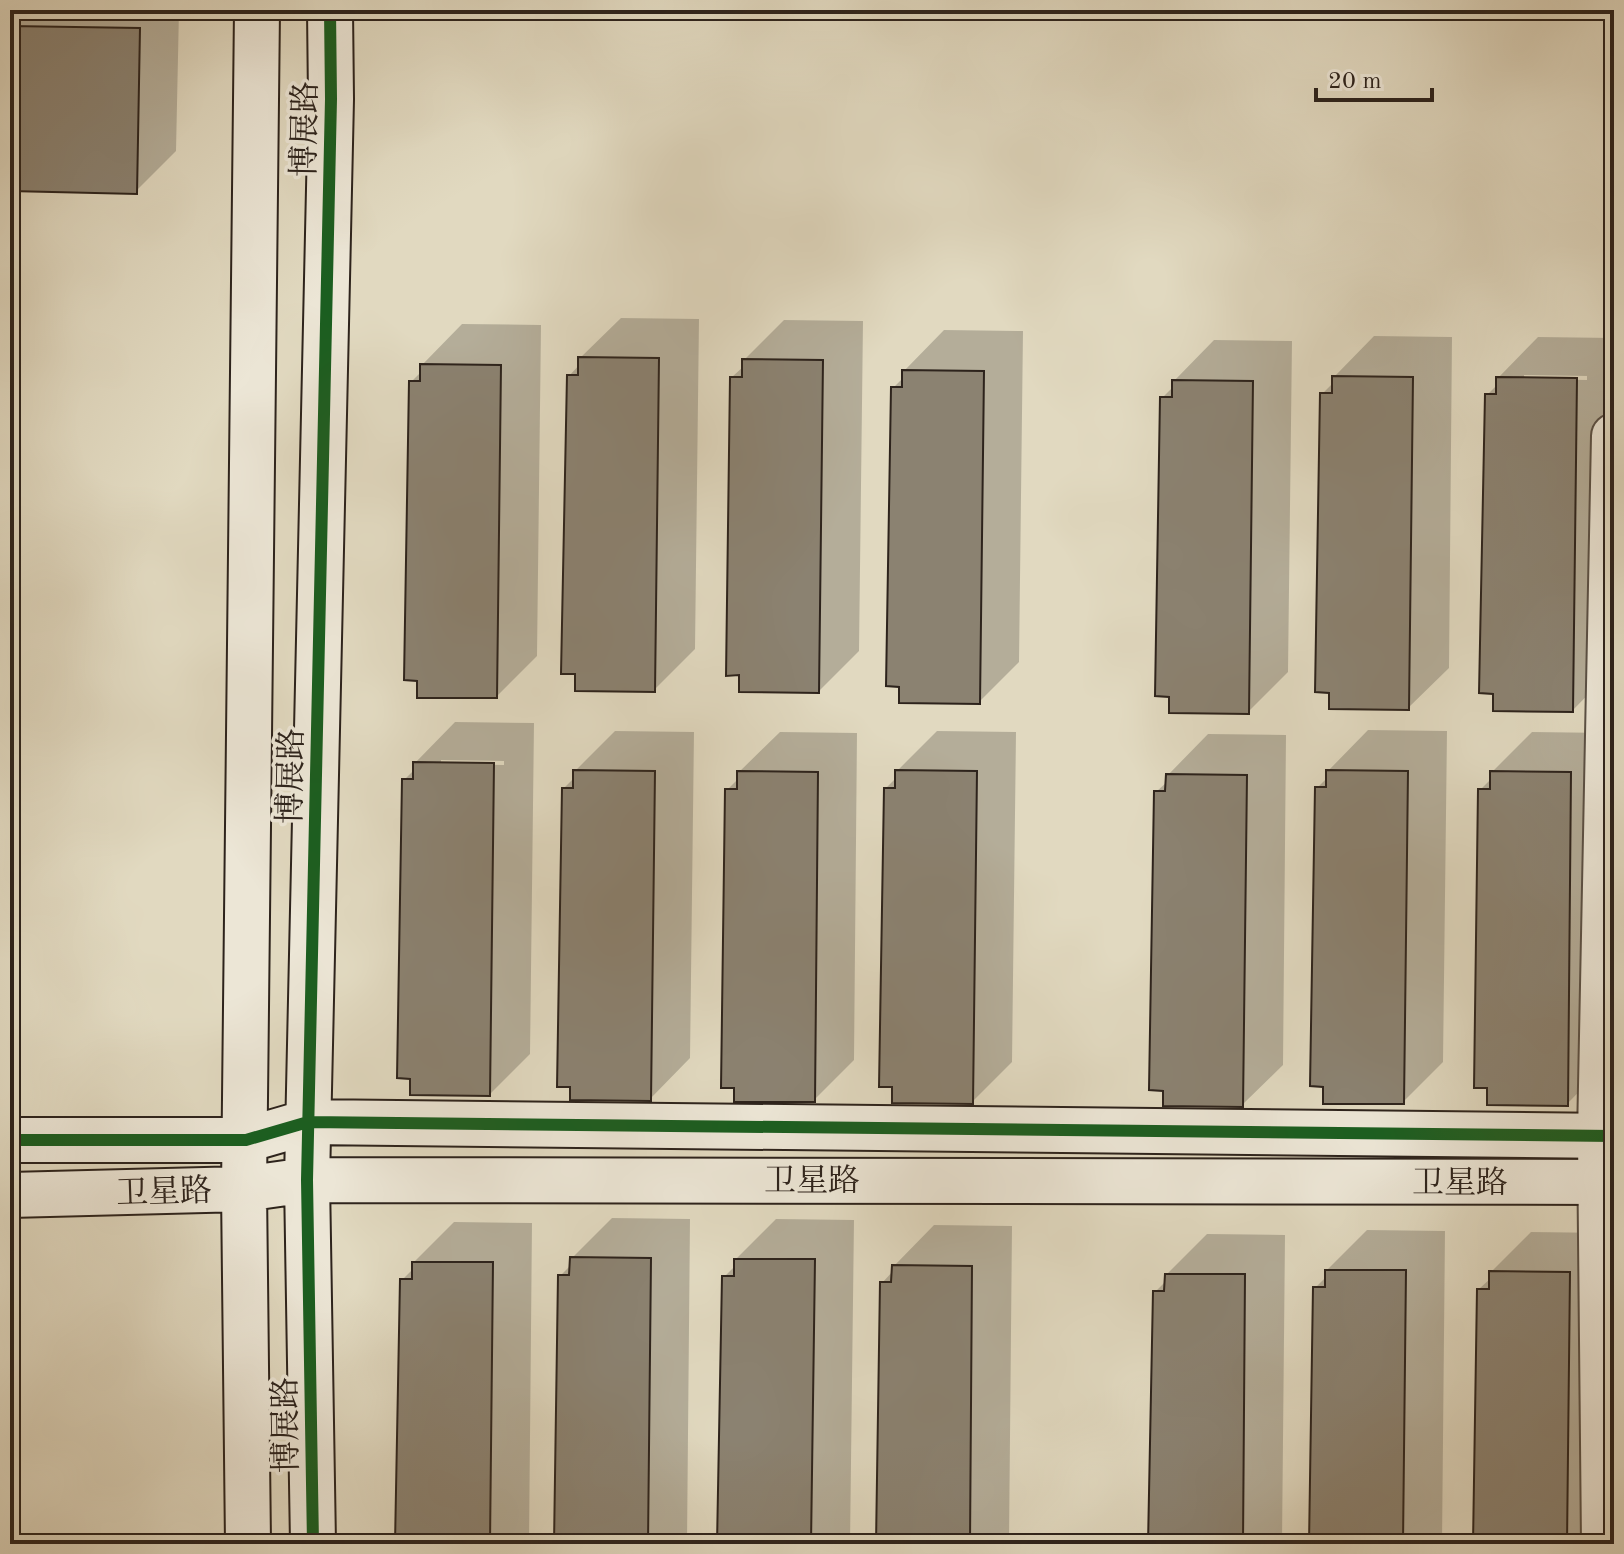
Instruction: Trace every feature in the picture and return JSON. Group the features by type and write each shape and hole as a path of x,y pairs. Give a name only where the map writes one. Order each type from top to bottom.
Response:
{"street":[{"name":"博展路","path":"248,1544 244,1189 257,10"},
{"name":"博展路","path":"313,1544 307,1180 331,99 330,10"},
{"path":"1604,1544 1614,436"},
{"path":"10,1140 246,1140 308,1122 1607,1136"},
{"name":"卫星路","path":"10,1195 244,1189 307,1180 1608,1182"}],"building":[{"path":"10,26 140,28 137,194 10,191"},
{"path":"578,357 659,358 655,692 575,691 575,674 561,674 567,375 578,375"},
{"path":"742,359 823,360 819,693 739,692 739,675 726,676 730,377 742,377"},
{"path":"420,364 501,365 497,698 417,698 417,681 404,680 409,381 420,381"},
{"path":"902,370 984,371 980,704 899,703 899,687 886,686 891,387 902,387"},
{"path":"1332,376 1413,377 1409,710 1329,709 1329,693 1315,692 1320,393 1332,393"},
{"path":"1496,377 1577,378 1573,712 1493,711 1493,694 1479,693 1485,394 1496,394"},
{"path":"1172,380 1253,381 1249,714 1169,713 1169,697 1155,696 1160,397 1172,397"},
{"path":"413,762 494,763 490,1096 410,1095 410,1079 397,1078 402,779 413,779"},
{"path":"573,770 655,771 651,1101 570,1100 570,1087 557,1087 562,788 573,788"},
{"path":"895,770 977,771 973,1104 892,1103 892,1087 879,1087 884,788 895,788"},
{"path":"1326,770 1408,771 1404,1104 1323,1104 1323,1087 1310,1086 1315,787 1326,787"},
{"path":"737,771 818,772 815,1102 734,1102 734,1088 721,1088 725,789 737,789"},
{"path":"1490,771 1571,772 1568,1106 1487,1105 1487,1088 1474,1088 1478,789 1490,789"},
{"path":"1166,774 1247,775 1243,1107 1163,1106 1163,1091 1149,1090 1154,791 1165,791"},
{"path":"570,1257 651,1258 648,1544 554,1544 558,1275 569,1275"},
{"path":"734,1259 815,1259 811,1544 717,1544 722,1276 734,1276"},
{"path":"412,1262 493,1262 490,1544 395,1544 400,1279 412,1279"},
{"path":"892,1265 972,1266 970,1544 876,1544 880,1282 891,1282"},
{"path":"1325,1270 1406,1270 1403,1544 1309,1544 1313,1287 1325,1287"},
{"path":"1489,1271 1570,1272 1567,1544 1473,1544 1477,1289 1489,1289"},
{"path":"1165,1274 1245,1274 1243,1544 1148,1544 1153,1291 1164,1291"}],"cycle path":[{"path":"313,1544 307,1180 331,99 330,10"},
{"path":"10,1140 246,1140 308,1122 1614,1136"}]}
